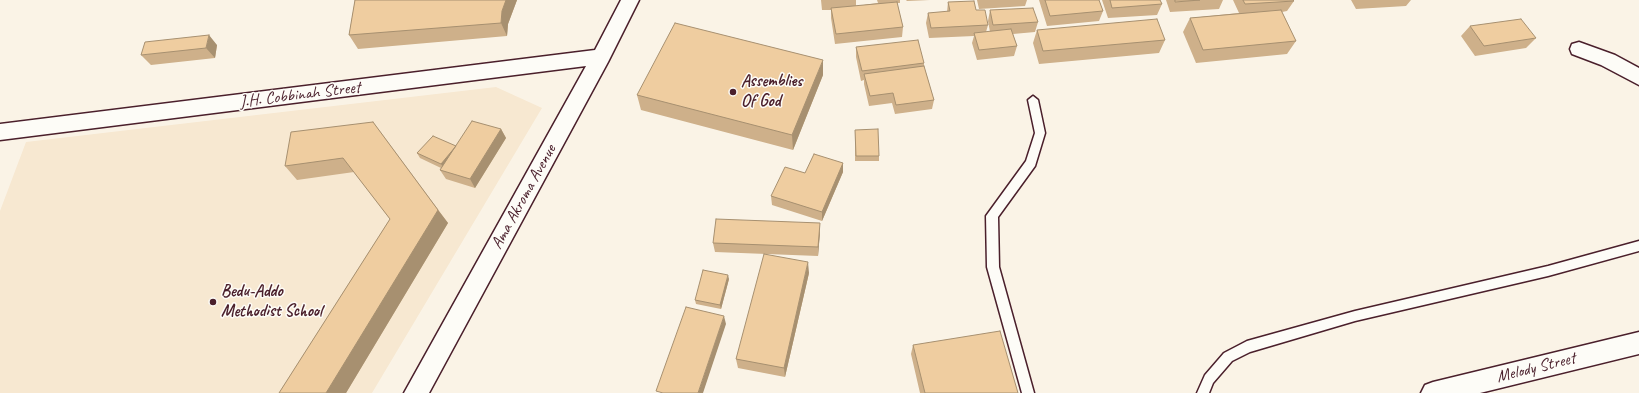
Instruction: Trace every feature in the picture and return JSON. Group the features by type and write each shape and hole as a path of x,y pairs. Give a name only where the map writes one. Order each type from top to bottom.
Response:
{"street":[{"name":"Ama Akroma Avenue","path":"416,393 601,57 630,0"},
{"path":"1579,49 1608,60 1639,77"},
{"name":"J.H. Cobbinah Street","path":"0,132 601,57"},
{"name":"Melody Street","path":"1433,393 1639,343"}],"lane":[{"path":"1028,393 993,267 992,216 1031,163 1040,133 1033,100"},
{"path":"1203,393 1209,379 1228,357 1247,347 1355,316 1548,271 1639,246"}],"shaded area":[{"name":"Bedu-Addo Methodist School","path":"496,87 542,108 372,393 0,393 0,211 26,142"}],"building":[{"path":"355,0 506,0 502,11 501,23 349,35"},
{"path":"1045,0 1099,0 1103,11 1050,16"},
{"path":"1110,0 1160,0 1162,4 1112,8"},
{"path":"1175,0 1200,0 1175,2"},
{"path":"1243,0 1293,0 1294,1 1245,4"},
{"path":"974,1 976,10 985,10 988,25 931,28 928,13 950,11 948,2"},
{"path":"897,2 903,27 836,34 831,8"},
{"path":"1033,8 1038,22 993,25 990,10"},
{"path":"1281,10 1296,41 1203,50 1190,18"},
{"path":"1157,19 1165,40 1043,51 1037,30"},
{"path":"1521,19 1536,38 1484,46 1470,26"},
{"name":"Assemblies Of God","path":"675,23 823,60 792,135 637,95"},
{"path":"1011,29 1017,46 979,50 974,33"},
{"path":"209,35 206,48 141,55 145,42"},
{"path":"918,40 924,63 862,71 856,47"},
{"path":"924,66 934,100 896,105 893,93 870,96 864,74"},
{"path":"472,121 501,129 470,179 440,170"},
{"path":"373,122 438,210 326,393 279,393 390,219 343,158 285,166 291,132"},
{"path":"878,129 879,156 856,156 855,130"},
{"path":"433,136 456,146 441,164 417,153"},
{"path":"814,154 843,163 822,212 771,196 785,167 805,173"},
{"path":"716,219 820,223 818,247 713,243"},
{"path":"764,254 808,262 784,368 736,359"},
{"path":"703,270 728,275 720,305 695,300"},
{"path":"686,307 724,316 698,393 663,393 656,391"},
{"path":"1000,331 1018,393 925,393 913,345"}],"place":[{"name":"Assemblies Of God","path":"733,92"},
{"name":"Bedu-Addo Methodist School","path":"213,302"}]}
